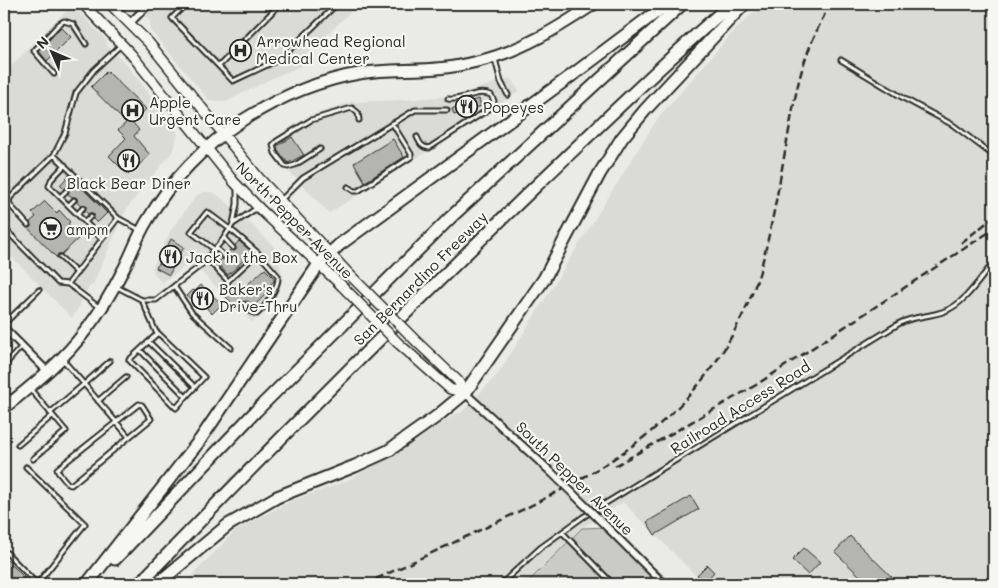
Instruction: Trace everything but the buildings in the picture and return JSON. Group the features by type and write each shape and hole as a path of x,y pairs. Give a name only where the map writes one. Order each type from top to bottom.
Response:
{"highway":[{"path":"87,584 200,440 318,264 330,252 576,73 667,4"},
{"name":"San Bernardino Freeway","path":"91,584 256,412 450,218 682,4"},
{"name":"San Bernardino Freeway","path":"139,584 281,437 474,245 670,57 731,4"},
{"path":"157,584 220,531 236,520 278,497 388,451 436,417 465,393 544,278 600,173 622,138 646,109 744,4"}],"main road":[{"name":"North Pepper Avenue","path":"83,4 122,44 238,186 373,317"},
{"name":"North Pepper Avenue","path":"110,4 149,43 240,157 382,307"},
{"path":"4,408 62,359 87,330 114,286 146,222 171,186 208,148 260,110 297,91 334,78 371,72 442,68 494,56 519,48 553,30 594,4"},
{"name":"South Pepper Avenue","path":"382,307 458,381 465,393"},
{"name":"South Pepper Avenue","path":"373,317 450,389 465,393"}],"street":[{"path":"130,23 149,4"},
{"path":"4,326 48,372"},
{"name":"South Pepper Avenue","path":"465,393 551,472 664,584"}],"lane":[{"path":"186,4 172,18 232,80 280,59 337,4"},
{"path":"219,66 280,4"},
{"path":"54,74 34,51 59,24 64,21 73,24 86,44"},
{"path":"28,225 9,204 10,198 54,155 65,133 76,93 94,70 122,44"},
{"path":"494,56 501,82 508,95"},
{"path":"842,60 905,100 953,125 994,156"},
{"path":"417,137 420,144 429,148 492,107 494,101 491,95 481,93 457,100 448,98"},
{"path":"320,149 295,165 288,167 284,166 273,145 311,120 352,108 358,113 359,120"},
{"path":"280,201 303,178 415,110 447,110"},
{"path":"348,187 358,191 411,157 392,123"},
{"path":"54,155 102,205 118,218 142,231"},
{"path":"65,165 51,180 49,186 102,239"},
{"path":"233,224 238,186"},
{"path":"60,197 66,191"},
{"path":"69,205 74,200"},
{"path":"77,214 83,208"},
{"path":"114,286 142,300 156,300 207,259 233,224 254,210 261,210"},
{"path":"224,256 191,232 206,212 258,254 278,276 278,282 257,314 244,305"},
{"path":"86,222 91,216"},
{"path":"68,284 118,218"},
{"path":"4,228 58,283 68,284 101,308"},
{"path":"224,238 233,248"},
{"path":"229,290 226,286 228,282 258,254"},
{"path":"60,256 77,273"},
{"path":"207,259 228,282"},
{"path":"244,259 248,263"},
{"name":"Railroad Access Road","path":"501,584 522,563 562,532 592,512 900,323 917,316 939,313 952,308 968,293 994,262"},
{"path":"235,268 239,272"},
{"path":"174,286 192,313 231,348"},
{"path":"4,326 39,290"},
{"path":"142,300 158,333 204,377 176,408 129,360 158,333"},
{"path":"149,341 195,386"},
{"path":"4,366 22,346"},
{"path":"140,350 186,397"},
{"path":"62,359 129,437"},
{"path":"18,445 110,362"},
{"path":"98,401 126,377"},
{"path":"29,388 66,431 33,459"},
{"path":"4,391 13,401"},
{"path":"139,404 142,405 151,419 71,484 68,484 57,469 116,422 139,404"},
{"path":"4,550 37,584 85,524 26,467"},
{"path":"562,532 613,584"}],"shaded area":[{"name":"Arrowhead Regional Medical Center","path":"133,4 358,4 301,61 301,66 268,80 226,102 209,100 150,30 150,21"},
{"path":"762,4 994,4 994,584 704,584 623,502 582,528 526,584 184,584 235,531 291,501 344,482 395,455 455,414 461,413 498,374 656,121 733,32"},
{"path":"72,5 106,40 106,45 125,63 171,122 178,134 172,152 128,207 118,224 118,228 93,284 89,287 72,318 4,249 4,73"},
{"path":"510,78 519,91 473,123 329,213 269,151 270,141 308,117 351,102 405,100 458,95"},
{"path":"204,192 212,192 219,196 273,246 283,277 281,286 260,317 252,322 191,262 162,283 154,273 153,267 171,230 197,195"},
{"path":"607,527 673,584 526,584 582,528"}],"railway":[{"path":"365,584 526,508 596,470 660,424 688,397 713,365 735,330 758,278 772,222 801,72 819,25 830,4"},
{"path":"961,243 994,217"},
{"path":"615,466 756,385 994,229"}],"place":[{"name":"Arrowhead Regional Medical Center","path":"240,50"},
{"name":"Popeyes","path":"467,107"},
{"name":"Apple Urgent Care","path":"133,111"},
{"name":"Black Bear Diner","path":"129,160"},
{"name":"ampm","path":"50,229"},
{"name":"Jack in the Box","path":"170,257"},
{"name":"Baker's Drive-Thru","path":"203,298"}]}
